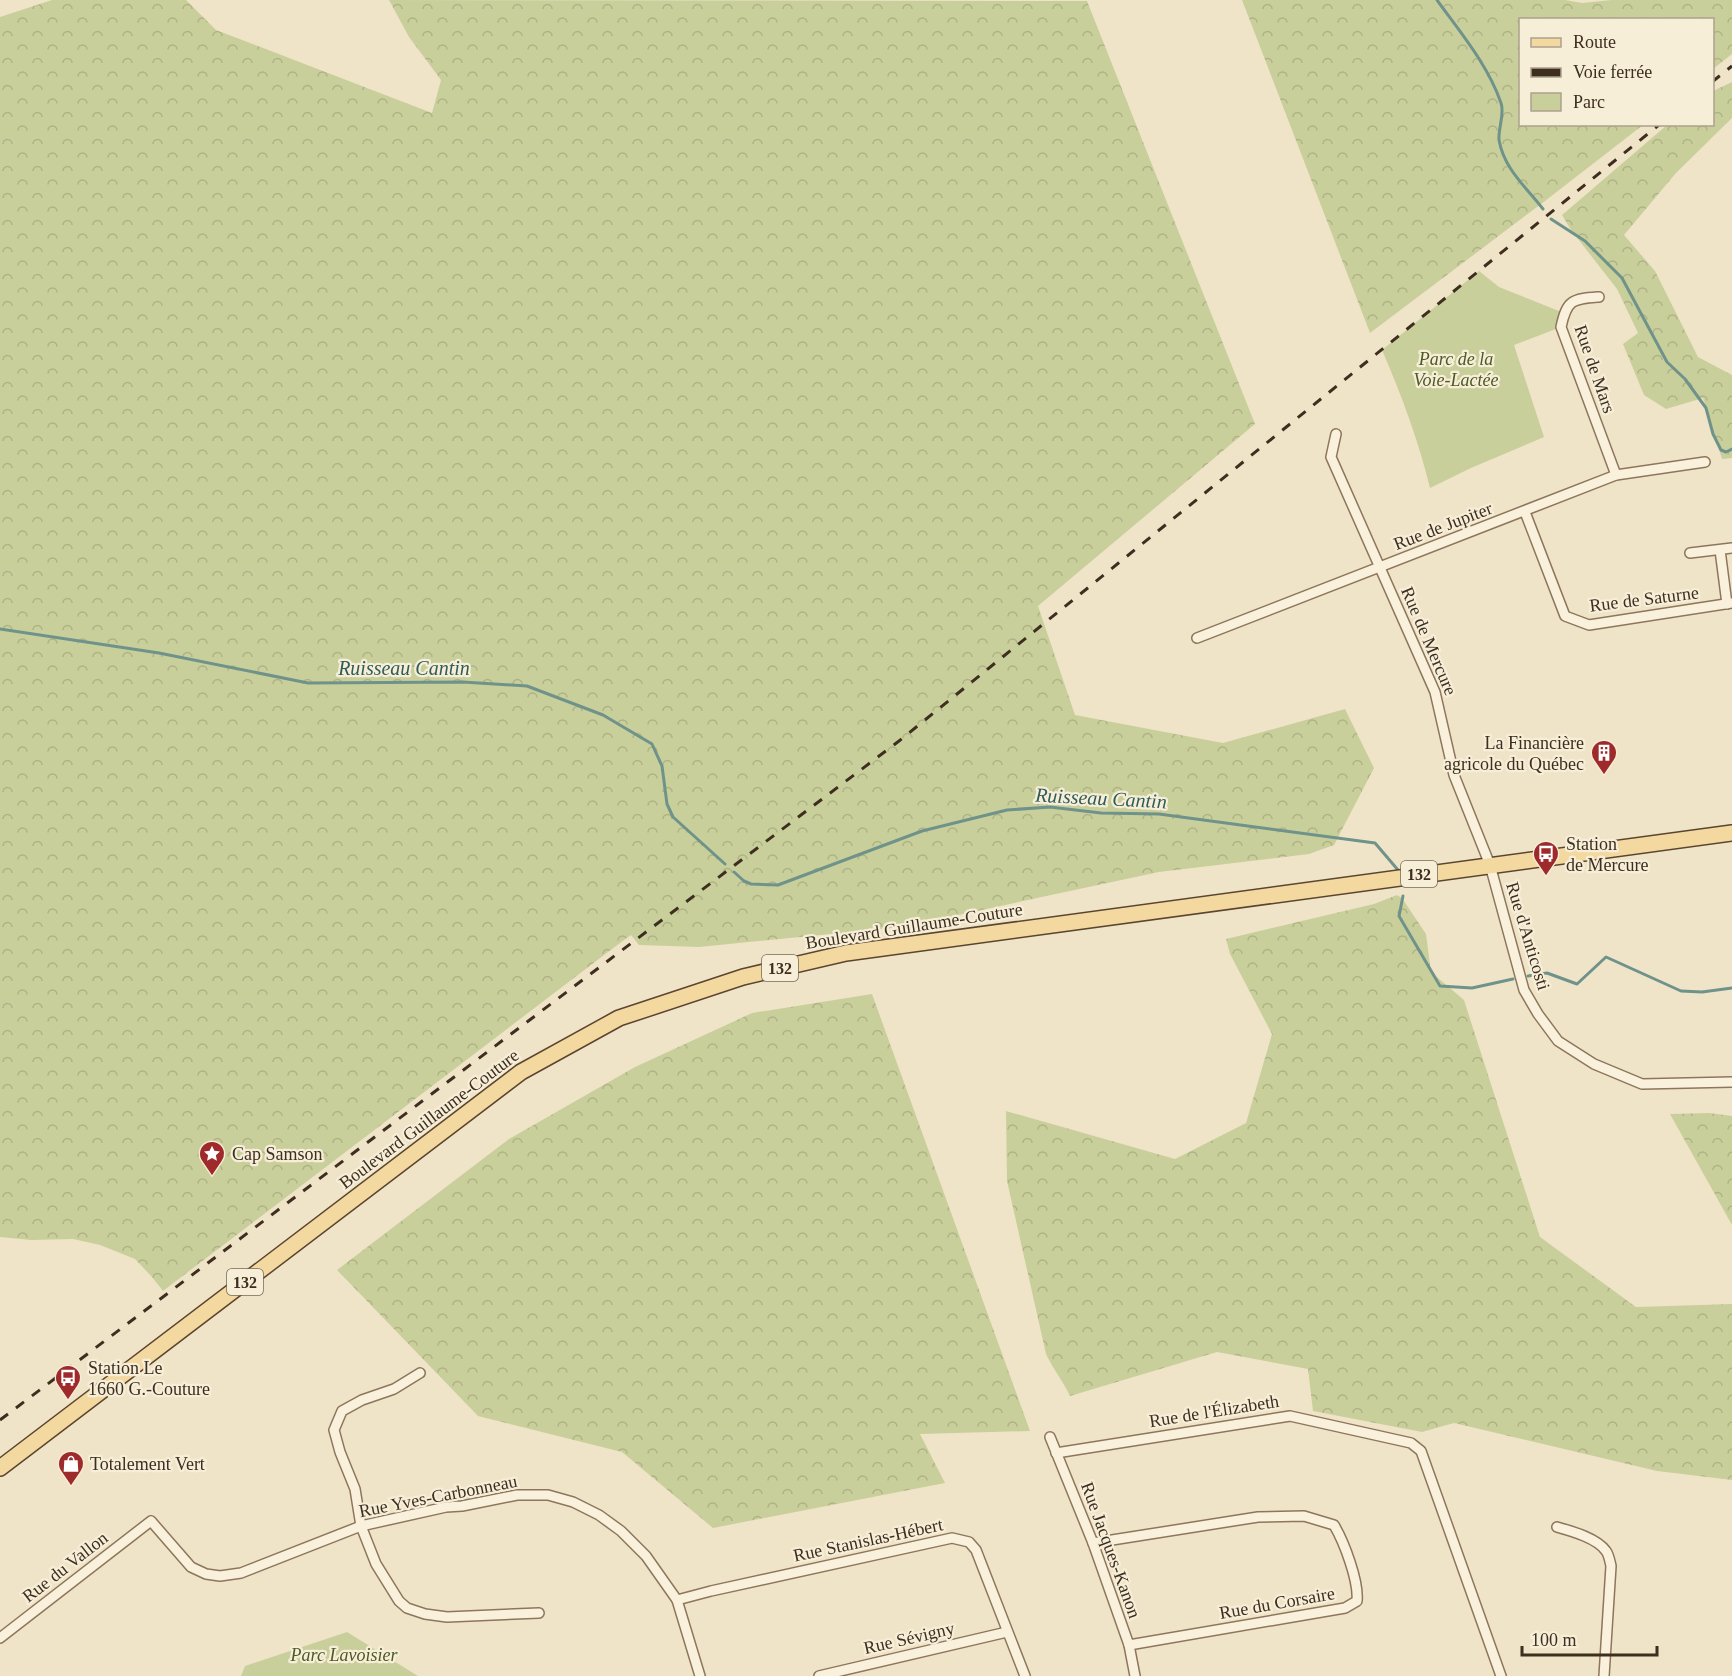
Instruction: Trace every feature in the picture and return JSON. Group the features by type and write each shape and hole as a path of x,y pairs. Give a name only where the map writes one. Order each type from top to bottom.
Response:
{"main road":[{"name":"Boulevard Guillaume-Couture","path":"0,1468 521,1072 619,1018 743,977 846,953 1732,833"}],"street":[{"name":"Rue de Mars","path":"1599,297 1577,299 1567,308 1561,327 1616,475"},
{"name":"Rue de Mercure","path":"1336,434 1331,458 1436,692 1454,775 1490,865"},
{"name":"Rue de Jupiter","path":"1197,638 1526,512 1616,475 1704,462"},
{"name":"Rue de Saturne","path":"1526,512 1564,616 1589,625 1730,604"},
{"path":"1690,553 1732,548"},
{"path":"1720,550 1730,604"},
{"name":"Rue d'Anticosti","path":"1490,865 1524,990 1558,1041 1594,1065 1642,1083 1732,1082"},
{"path":"420,1373 394,1389 362,1400 342,1411 334,1430 355,1489 361,1526 376,1564 399,1601 408,1608 424,1614 447,1617 539,1613"},
{"name":"Rue de l'Élizabeth","path":"1056,1453 1290,1416 1411,1443 1421,1451 1501,1676"},
{"name":"Rue Jacques-Kanon","path":"1050,1437 1129,1645 1136,1676"},
{"name":"Rue Yves-Carbonneau","path":"151,1521 191,1567 206,1574 220,1576 241,1573 361,1526 446,1507 517,1495 548,1495 573,1502 599,1515 621,1531 646,1556 677,1600 700,1676"},
{"name":"Rue du Corsaire","path":"1092,1543 1258,1517 1304,1516 1334,1525 1342,1539 1358,1592 1356,1601 1345,1608 1129,1645"},
{"name":"Rue du Vallon","path":"0,1638 151,1521"},
{"path":"1557,1527 1580,1534 1594,1542 1606,1551 1611,1566 1604,1676"},
{"name":"Rue Stanislas-Hébert","path":"677,1600 952,1538 969,1542 976,1550 1025,1676"},
{"name":"Rue Sévigny","path":"819,1676 1007,1632"}],"green space":[{"path":"52,0 186,0 216,30 432,113 441,80 409,37 389,0 1087,1 1255,424 1038,606 1075,715 1223,743 1345,709 1374,768 1334,845 1309,854 1159,872 902,927 699,947 639,945 631,935 163,1291 135,1259 100,1245 73,1239 31,1240 0,1237 0,17"},
{"path":"1242,0 1565,0 1582,3 1612,0 1732,0 1732,54 1714,68 1714,18 1519,18 1519,126 1642,126 1370,333"},
{"path":"1732,82 1732,118 1676,173 1624,235 1655,271 1698,357 1732,375 1732,458 1722,459 1703,398 1666,409 1644,395 1623,344 1638,333 1617,289 1562,215 1666,126 1714,126 1714,91"},
{"name":"Parc de la Voie-Lactée","path":"1479,271 1499,287 1564,313 1561,327 1514,345 1544,437 1430,488 1409,418 1382,350"},
{"path":"1397,895 1402,898 1426,934 1431,972 1464,1000 1540,1237 1636,1307 1732,1304 1732,1480 1657,1471 1454,1423 1422,1432 1313,1411 1308,1369 1217,1352 1070,1396 1052,1365 1046,1354 1007,1181 1006,1111 1175,1159 1246,1123 1272,1034 1230,954 1226,939 1374,904"},
{"path":"872,994 1030,1431 920,1434 945,1483 713,1528 622,1452 478,1416 337,1270 509,1139 635,1067 752,1013"},
{"path":"1709,1113 1732,1116 1732,1225 1670,1114"},
{"name":"Parc Lavoisier","path":"347,1632 418,1676 241,1676 245,1666"}],"waterway":[{"path":"1437,0 1489,75 1502,107 1499,140 1506,160 1543,209"},
{"path":"1551,219 1585,241 1622,278 1667,362 1685,379 1706,408 1713,434 1721,450 1726,452 1732,449"},
{"name":"Ruisseau Cantin","path":"0,629 159,653 308,683 463,682 527,686 603,715 652,744 662,766 667,804 673,817 725,864"},
{"name":"Ruisseau Cantin","path":"734,872 751,884 778,885 922,831 1007,810 1050,807 1101,813 1159,814 1375,843 1398,870"},
{"name":"Ruisseau Cantin","path":"1403,896 1399,916 1440,986 1472,988 1513,979"},
{"name":"Ruisseau Cantin","path":"1528,976 1547,973 1577,984 1606,957 1681,991 1702,992 1732,988"}],"railway":[{"path":"1714,80 1732,66"},
{"path":"0,1420 899,741 1658,126"}],"place":[{"name":"La Financière agricole du Québec","path":"1604,776"},
{"name":"Station de Mercure","path":"1546,877"},
{"name":"Cap Samson","path":"212,1177"},
{"name":"Station Le 1660 G.-Couture","path":"68,1401"},
{"name":"Totalement Vert","path":"71,1487"}]}
